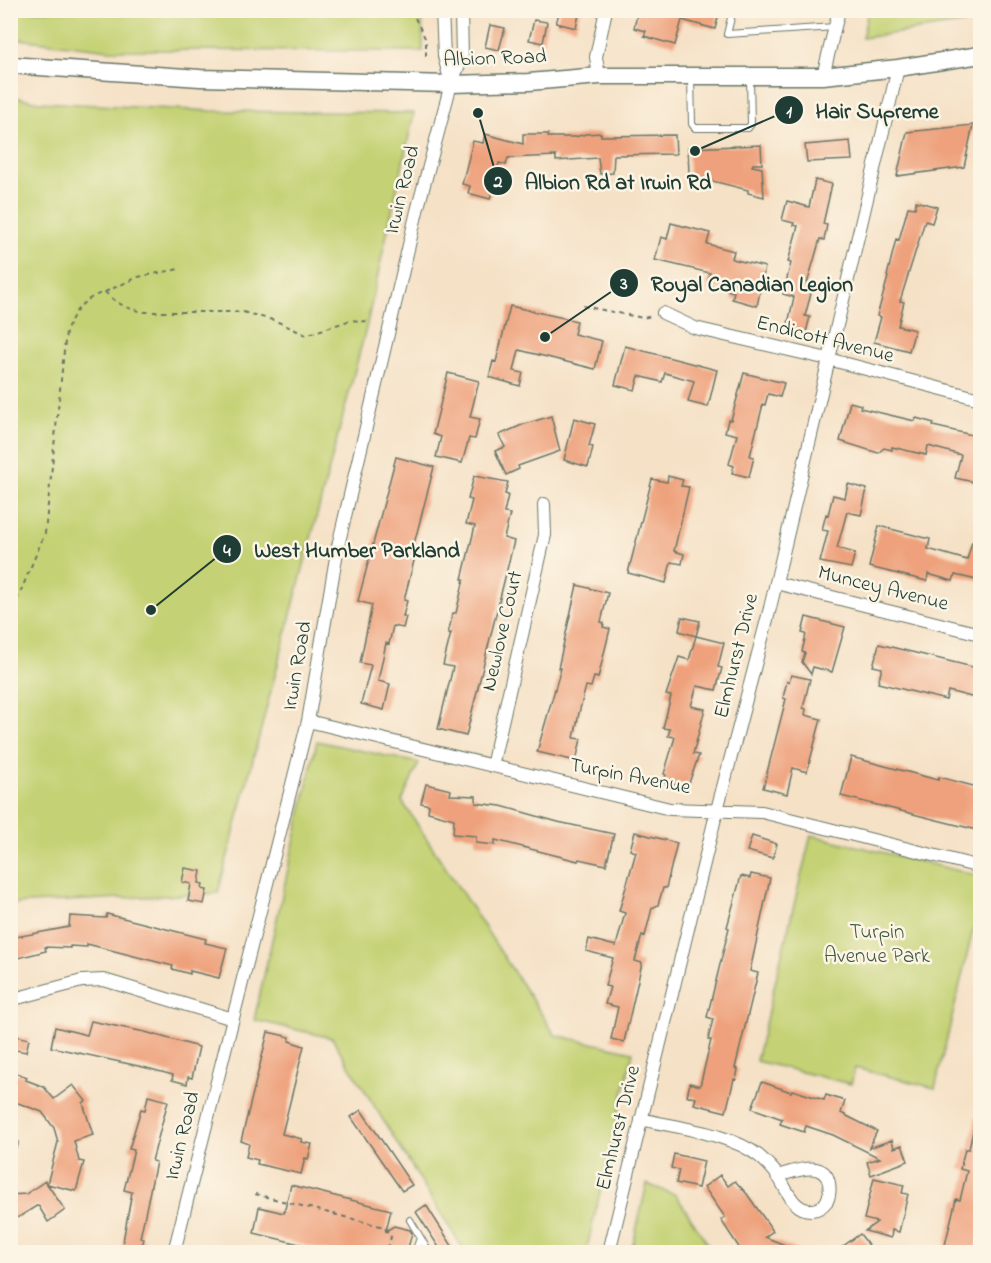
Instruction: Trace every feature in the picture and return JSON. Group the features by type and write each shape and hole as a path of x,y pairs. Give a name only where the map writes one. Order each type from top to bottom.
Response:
{"main road":[{"name":"Albion Road","path":"10,65 200,78 451,84 529,82 599,76 823,76 898,68 981,55"}],"street":[{"path":"442,10 444,56 451,84"},
{"name":"Irwin Road","path":"174,1252 308,721 338,546 417,211 451,84 462,58 461,10"},
{"path":"599,76 596,57 606,10"},
{"path":"823,76 839,10"},
{"name":"Elmhurst Drive","path":"609,1252 717,810 776,583 898,68"},
{"name":"Endicott Avenue","path":"663,313 694,328 828,359 981,399"},
{"name":"Newlove Court","path":"492,766 545,535 544,504"},
{"name":"Muncey Avenue","path":"776,583 981,634"},
{"name":"Turpin Avenue","path":"308,721 670,809 762,812 981,867"},
{"path":"10,1000 82,981 104,980 233,1019"},
{"path":"641,1119 740,1144 761,1158 777,1176"}],"lane":[{"path":"733,10 727,34 835,27"},
{"path":"691,76 692,124 695,128 748,128 751,124 750,76"},
{"path":"410,1220 429,1252"},
{"path":"415,1252 420,1238"}],"path":[{"path":"411,10 426,40 426,56"},
{"path":"10,617 45,533 66,332 74,312 91,296 138,277 178,269"},
{"path":"105,292 121,305 133,310 243,312 276,321 306,335 351,320 371,322"},
{"path":"584,306 644,318 663,313"},
{"path":"255,1194 384,1227 391,1237 387,1252"}],"green space":[{"path":"11,11 422,11 423,51 110,50 11,38"},
{"path":"868,11 980,11 980,21 862,38"},
{"path":"11,96 39,102 211,111 414,113 366,328 218,893 11,904"},
{"path":"317,741 419,763 402,801 555,1035 633,1052 586,1252 465,1252 332,1038 254,1020"},
{"name":"Turpin Avenue Park","path":"811,835 980,876 980,901 935,1088 855,1068 851,1084 756,1061"},
{"path":"647,1184 676,1195 713,1252 631,1252"}],"building":[{"path":"560,10 580,10 576,28 556,23"},
{"path":"638,10 720,10 715,29 682,20 675,45 644,36 646,31 634,28"},
{"path":"534,20 547,22 543,43 529,40"},
{"path":"490,25 505,28 499,50 485,47"},
{"path":"973,125 964,167 897,176 907,132"},
{"path":"601,133 601,136 675,135 676,154 614,155 613,173 600,174 598,158 556,161 556,156 508,158 506,165 499,163 490,199 468,193 470,186 462,184 473,141 483,143 485,134 523,144 523,134 575,137"},
{"path":"850,141 852,160 807,162 805,145"},
{"path":"761,145 762,164 752,166 762,168 764,197 748,193 748,190 689,175 688,148"},
{"path":"815,180 832,184 823,224 827,225 824,240 820,239 807,284 813,286 805,316 810,317 806,332 787,328 794,297 783,294 791,263 788,262 798,226 782,220 787,201 809,207"},
{"path":"916,201 937,207 932,223 925,221 900,301 904,302 898,326 915,330 909,351 874,342 881,317 877,316 896,239 899,240 908,207 915,208"},
{"path":"671,223 710,233 707,244 734,251 732,259 765,267 757,306 732,299 734,292 707,285 710,273 655,260 661,237 667,239"},
{"path":"510,306 577,321 574,334 602,341 595,369 519,350 514,371 523,373 520,386 489,377 493,361 496,362"},
{"path":"625,346 717,370 708,407 688,402 694,381 665,373 662,382 639,376 635,390 615,385"},
{"path":"448,373 479,381 470,417 480,419 475,439 469,438 462,463 436,457 441,437 433,434"},
{"path":"744,373 784,383 780,397 768,394 765,405 763,404 750,456 754,457 749,477 732,473 734,466 729,464 737,435 725,432 728,420 731,420"},
{"path":"850,402 861,405 860,408 915,421 916,418 934,423 933,426 981,437 981,469 978,468 974,482 955,478 961,455 928,446 926,455 892,447 892,450 884,448 878,453 840,441"},
{"path":"551,416 560,451 518,466 519,469 506,475 495,451 505,447 499,435"},
{"path":"574,418 595,424 589,446 593,447 588,467 564,460"},
{"path":"396,457 434,467 413,548 417,549 404,600 407,601 403,616 406,617 403,628 393,626 389,644 386,643 378,681 390,684 384,710 361,704 371,665 360,663 372,605 358,601"},
{"path":"474,476 508,482 504,513 510,514 504,538 514,541 466,736 438,729 453,667 443,665 451,633 448,633 453,613 456,613 475,526 466,524 472,500 468,499"},
{"path":"668,476 683,480 681,486 689,487 674,551 684,554 682,564 671,562 666,583 628,573 652,479 667,482"},
{"path":"848,484 867,489 861,515 847,512 837,548 855,553 851,568 820,562 828,531 822,530 826,514 828,515 833,495 845,498"},
{"path":"879,526 930,539 928,549 967,560 972,542 981,544 981,581 955,575 953,581 928,574 927,581 869,567"},
{"path":"577,585 608,593 601,622 604,623 603,627 610,629 598,678 594,677 591,687 586,686 579,713 574,738 581,739 576,761 537,752 561,668 558,668"},
{"path":"682,617 700,621 696,636 679,631"},
{"path":"806,617 845,627 832,672 813,667 811,674 802,662 806,634 802,633"},
{"path":"696,636 724,643 718,667 722,668 716,690 697,686 691,706 705,709 693,754 699,755 689,783 684,785 676,783 675,785 664,782 666,775 664,774 675,737 668,736 670,729 663,728 671,696 666,695 679,657 689,660"},
{"path":"879,644 981,669 979,699 948,691 946,700 878,683 882,668 873,666"},
{"path":"791,675 810,679 803,708 806,709 805,715 821,719 807,772 793,768 787,794 763,788 786,699 783,698 787,681 789,682"},
{"path":"851,757 938,780 939,777 981,788 981,831 841,796"},
{"path":"426,784 451,790 450,795 476,796 476,803 501,806 558,822 614,834 606,865 579,859 578,861 495,840 495,845 476,843 476,836 453,834 454,819 428,812 429,805 421,803"},
{"path":"635,832 677,843 666,888 663,888 658,905 652,908 645,936 642,935 635,961 642,963 624,1042 611,1039 618,1007 605,1004 610,987 605,986 613,958 586,951 589,939 616,946 625,913 619,911 636,852 630,850"},
{"path":"752,836 777,844 773,858 747,851"},
{"path":"185,868 201,871 199,883 203,884 202,889 207,890 204,904 188,901 191,884 182,882"},
{"path":"751,874 770,878 750,971 758,973 735,1068 738,1069 736,1080 734,1079 726,1112 694,1104 696,1098 687,1096 690,1083 700,1086 711,1040 708,1040 713,1019 707,1017 729,928 727,927 741,876 750,878"},
{"path":"107,914 206,939 205,943 227,948 219,978 190,971 190,974 172,969 173,966 87,944 87,947 45,947 46,951 10,960 10,938 69,927 70,916 106,918"},
{"path":"91,1021 145,1032 199,1047 192,1078 188,1077 187,1084 172,1080 173,1075 51,1047 55,1027 87,1035"},
{"path":"268,1032 290,1037 289,1041 304,1046 282,1134 312,1144 301,1174 257,1164 258,1160 246,1157 249,1144 241,1141"},
{"path":"16,1036 29,1039 26,1052 10,1049 10,1038 15,1039"},
{"path":"16,1073 44,1087 54,1099 73,1085 86,1101 83,1103 93,1135 74,1141 79,1161 84,1162 76,1191 47,1184 58,1142 54,1128 42,1112 10,1100 10,1086"},
{"path":"762,1082 824,1100 826,1095 845,1101 841,1113 877,1131 869,1148 892,1140 894,1148 902,1145 908,1161 871,1175 867,1162 880,1158 833,1135 806,1126 804,1132 780,1124 782,1119 752,1108"},
{"path":"148,1096 168,1101 152,1161 156,1162 140,1238 144,1239 140,1252 121,1252 132,1192 124,1190 134,1150 129,1149 141,1109 145,1110"},
{"path":"361,1110 412,1185 402,1191 351,1117"},
{"path":"976,1117 981,1118 981,1230 975,1252 948,1252 949,1246 945,1245 956,1199 960,1200 967,1171 960,1169 965,1149 969,1149"},
{"path":"674,1154 704,1161 698,1188 676,1183 679,1170 671,1168"},
{"path":"720,1175 728,1186 735,1181 747,1194 773,1231 765,1237 802,1252 742,1252 721,1220 725,1217 704,1187"},
{"path":"874,1178 904,1185 902,1193 908,1194 899,1232 892,1230 891,1238 865,1231 877,1222 864,1219"},
{"path":"45,1181 65,1210 48,1222 38,1205 19,1217 10,1218 10,1195 26,1194"},
{"path":"291,1185 391,1210 386,1231 394,1226 410,1230 412,1233 407,1252 332,1252 254,1233 259,1207 284,1213"},
{"path":"426,1205 456,1252 442,1252 416,1212"},
{"path":"860,1234 874,1252 835,1252"}],"place":[{"name":"Albion Rd at Irwin Rd","path":"478,113"},
{"name":"Hair Supreme","path":"695,151"},
{"name":"Royal Canadian Legion","path":"545,337"},
{"name":"West Humber Parkland","path":"151,610"}]}
